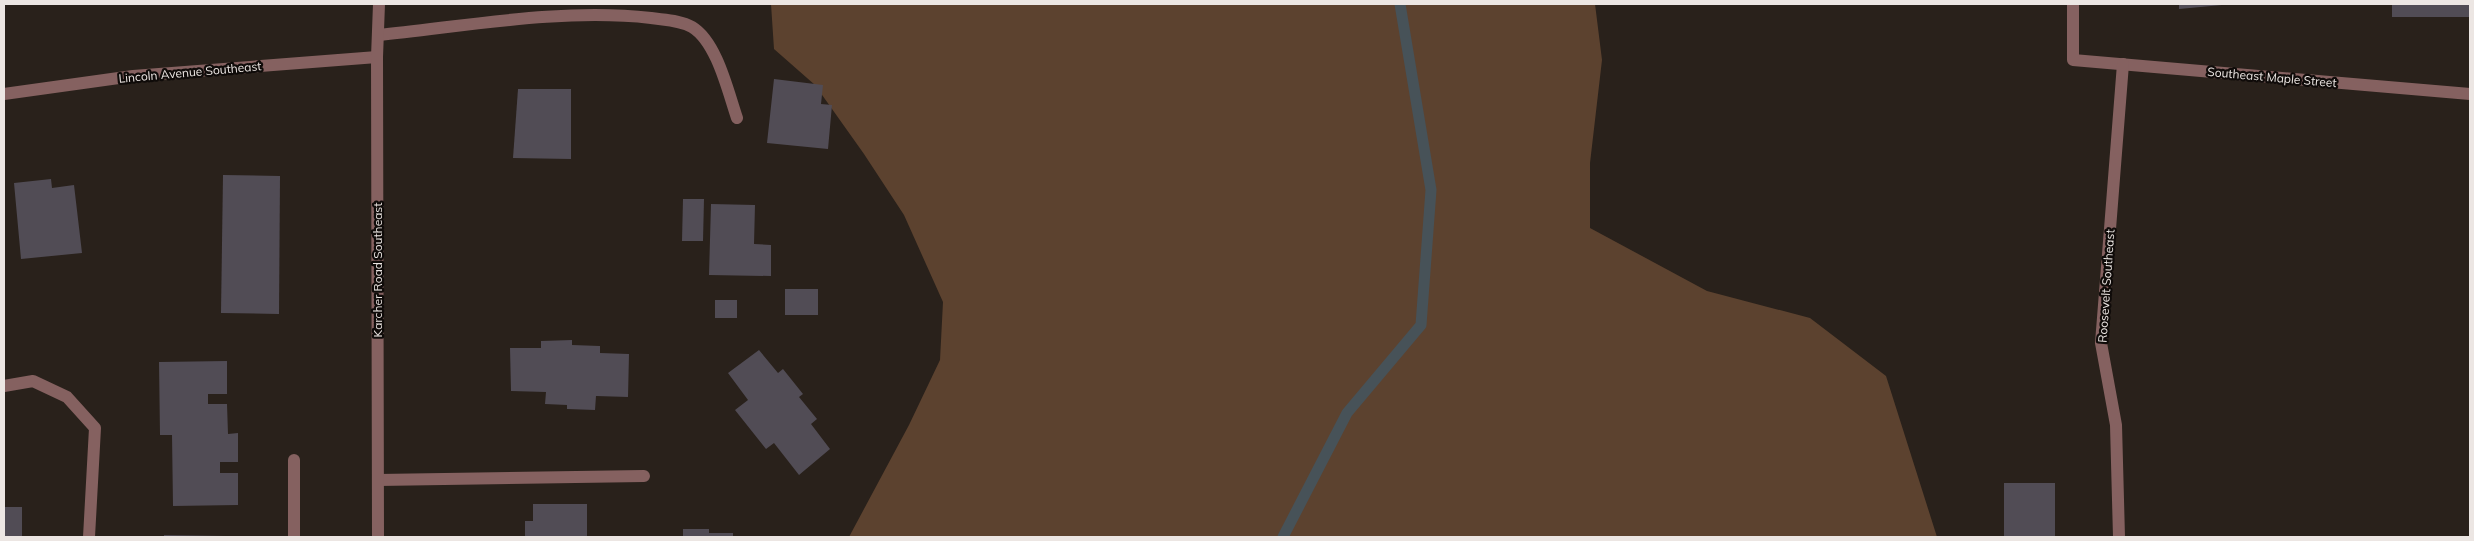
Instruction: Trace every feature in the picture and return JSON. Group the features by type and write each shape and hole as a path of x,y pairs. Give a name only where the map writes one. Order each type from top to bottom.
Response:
{"street":[{"name":"Karcher Road Southeast","path":"378,4 378,537"},
{"name":"Southeast Maple Street","path":"2073,4 2073,60 2470,94"},
{"path":"378,35 600,15 673,21 692,27 708,43 719,67 736,118"},
{"name":"Lincoln Avenue Southeast","path":"4,94 133,76 377,57"},
{"name":"Roosevelt Southeast","path":"2119,537 2116,425 2101,343 2124,64"},
{"path":"4,386 33,381 67,397 95,428 89,537"},
{"path":"294,460 294,537"},
{"path":"378,480 644,476"}],"shaded area":[{"path":"771,4 1595,4 1602,60 1590,163 1590,228 1707,291 1810,318 1886,376 1937,537 849,537 909,425 940,360 943,302 904,215 864,154 815,85 774,49"}],"building":[{"path":"2179,4 2222,4 2222,5 2179,9"},
{"path":"2392,4 2470,4 2470,17 2392,17"},
{"path":"774,79 823,85 821,104 832,105 828,149 767,143"},
{"path":"518,89 571,89 571,159 513,158"},
{"path":"223,175 280,176 279,314 221,313"},
{"path":"51,179 52,188 74,185 82,253 21,259 14,183"},
{"path":"683,199 704,199 703,241 682,241"},
{"path":"711,204 755,205 754,244 771,245 771,276 709,275"},
{"path":"785,289 818,289 818,315 785,315"},
{"path":"715,300 737,300 737,318 715,318"},
{"path":"572,340 572,345 600,346 600,353 629,354 628,397 596,396 595,410 567,409 567,405 545,404 546,392 511,391 510,348 541,348 541,341"},
{"path":"759,350 778,373 783,369 803,394 799,397 817,419 811,424 830,449 799,475 774,443 766,449 735,410 748,400 728,373"},
{"path":"227,361 227,394 208,394 208,404 227,404 228,434 238,433 238,462 220,462 220,473 238,473 238,505 173,506 172,435 160,435 159,362"},
{"path":"2004,483 2055,483 2055,537 2004,537"},
{"path":"533,504 587,504 587,537 525,537 525,521 533,521"},
{"path":"4,507 22,507 22,537 4,537"},
{"path":"683,529 709,529 709,533 733,533 733,537 683,537"},
{"path":"164,535 226,536 226,537 164,537"}],"waterway":[{"path":"1283,537 1347,413 1421,325 1431,190 1400,4"}]}
